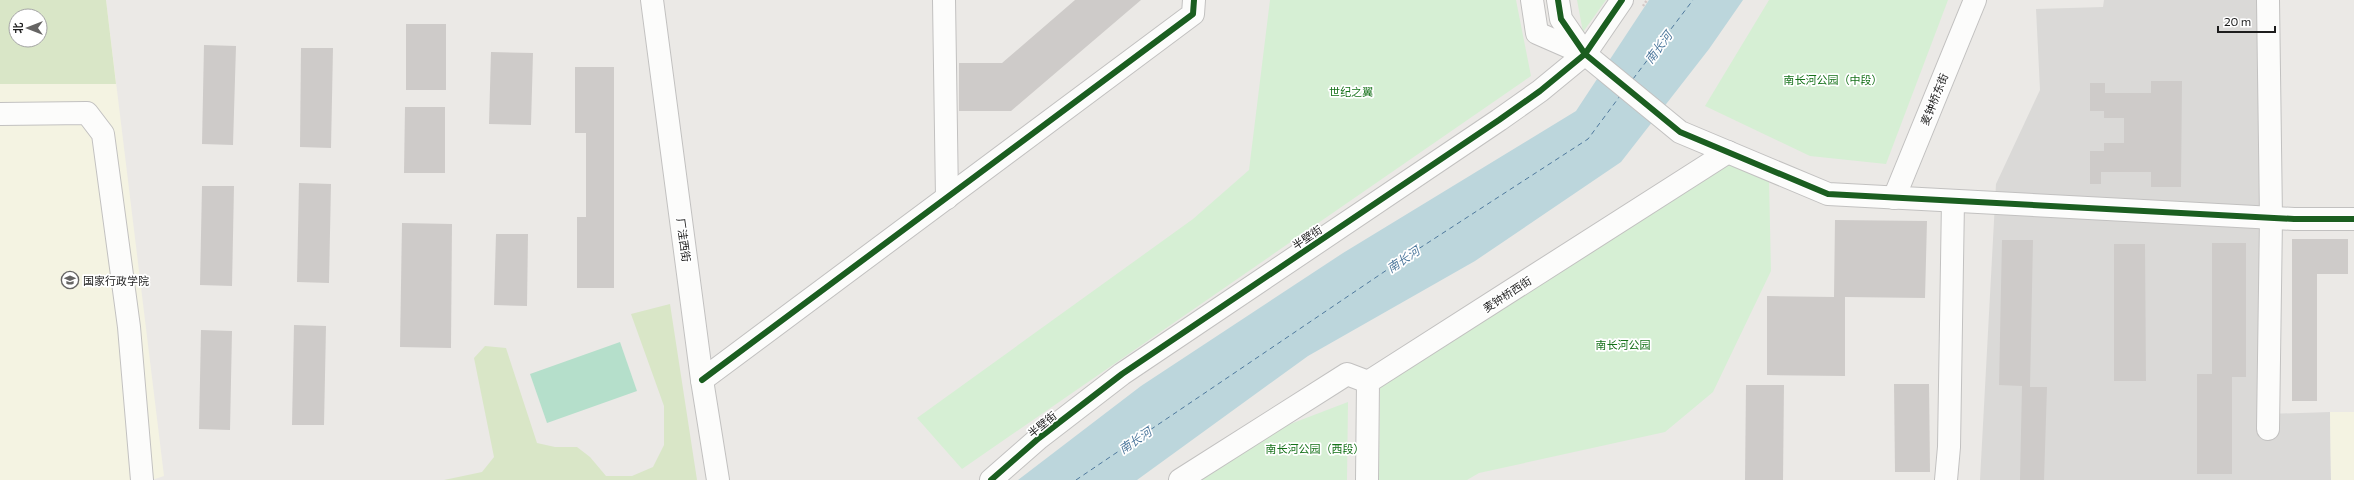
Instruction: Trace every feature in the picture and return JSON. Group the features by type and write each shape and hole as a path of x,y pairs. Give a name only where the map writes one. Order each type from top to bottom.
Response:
{"street":[{"name":"厂洼西街","path":"652,0 702,380 718,480"},
{"path":"944,0 947,198"},
{"path":"702,380 1193,14 1194,0"},
{"path":"1532,0 1538,34 1591,60 1680,132 1828,194 2271,218 2354,219"},
{"path":"1558,0 1561,19 1591,60"},
{"name":"半壁街","path":"991,480 1039,438 1122,374 1540,91 1591,60 1622,0"},
{"name":"麦钟桥东街","path":"1894,198 1975,0"},
{"path":"2268,0 2271,218 2268,430"},
{"path":"0,114 87,113 103,134 129,327 142,480"},
{"name":"麦钟桥西街","path":"1368,382 1728,152"},
{"path":"1946,480 1949,447 1953,201"},
{"path":"1180,480 1347,374 1368,382 1367,480"}],"shaded area":[{"name":"国家行政学院","path":"0,0 106,0 164,476 152,480 0,480"},
{"path":"2104,0 2262,0 2268,414 2330,412 2331,480 1980,480 1996,184 2040,90 2036,9 2103,7"},
{"path":"2330,412 2354,412 2354,480 2331,480"}],"green space":[{"path":"0,0 106,0 116,84 0,84"},
{"name":"世纪之翼","path":"1270,0 1516,0 1531,76 962,469 917,418 1193,219 1249,170"},
{"path":"1577,0 1606,0 1583,32"},
{"name":"南长河公园（中段）","path":"1769,0 1948,0 1886,164 1810,156 1705,106"},
{"name":"南长河公园","path":"1732,163 1769,180 1771,271 1713,392 1665,432 1479,473 1467,480 1379,480 1380,385"},
{"path":"670,304 697,480 444,480 482,472 494,457 474,358 485,346 506,348 537,443 555,447 577,447 590,457 606,476 632,476 653,467 664,445 664,406 631,314"},
{"path":"620,342 637,391 547,423 530,374"},
{"name":"南长河公园（西段）","path":"1348,402 1347,480 1176,480 1207,456"}],"water":[{"name":"南长河","path":"1649,0 1743,0 1709,49 1621,162 1475,261 1308,356 1137,480 1018,480 1141,386 1343,253 1576,111"}],"building":[{"path":"1075,0 1141,0 1011,111 959,111 959,63 1002,63"},
{"path":"406,24 446,24 446,90 406,90"},
{"path":"204,45 236,46 233,145 202,144"},
{"path":"301,48 333,48 331,148 300,147"},
{"path":"491,52 533,53 531,125 489,124"},
{"path":"575,67 614,67 614,288 577,288 577,217 586,217 586,133 575,133"},
{"path":"2151,81 2182,81 2181,187 2151,187 2151,172 2101,172 2101,184 2090,184 2090,151 2104,151 2104,143 2124,143 2124,118 2104,118 2104,111 2090,111 2090,83 2105,83 2105,93 2151,93"},
{"path":"405,107 445,107 445,173 404,173"},
{"path":"299,183 331,184 329,283 297,282"},
{"path":"202,186 234,186 232,286 200,285"},
{"path":"1835,220 1927,221 1925,298 1845,297 1845,376 1767,375 1767,296 1834,297"},
{"path":"402,223 452,224 451,348 400,347"},
{"path":"496,234 528,234 527,306 494,305"},
{"path":"2292,239 2348,239 2348,274 2317,274 2317,401 2292,401"},
{"path":"2002,240 2033,240 2030,387 2047,387 2044,480 2020,480 2022,386 1999,385"},
{"path":"2212,243 2246,243 2246,377 2232,377 2232,474 2197,474 2197,374 2212,374"},
{"path":"2114,244 2145,244 2146,381 2114,381"},
{"path":"294,325 326,326 324,425 292,425"},
{"path":"201,330 232,331 230,430 199,429"},
{"path":"1894,384 1929,384 1930,472 1895,472"},
{"path":"1746,385 1784,385 1783,480 1745,480"}],"ferry route":[{"path":"1633,79 1693,0"},
{"path":"1076,480 1409,255 1588,139 1620,96"}],"cycle path":[{"path":"702,380 1193,14 1194,0"},
{"path":"1558,0 1561,19 1585,54 1680,132 1828,194 2294,219 2354,219"},
{"path":"991,480 1039,438 1122,374 1540,91 1585,54 1622,0"}],"place":[{"name":"国家行政学院","path":"70,280"}]}
